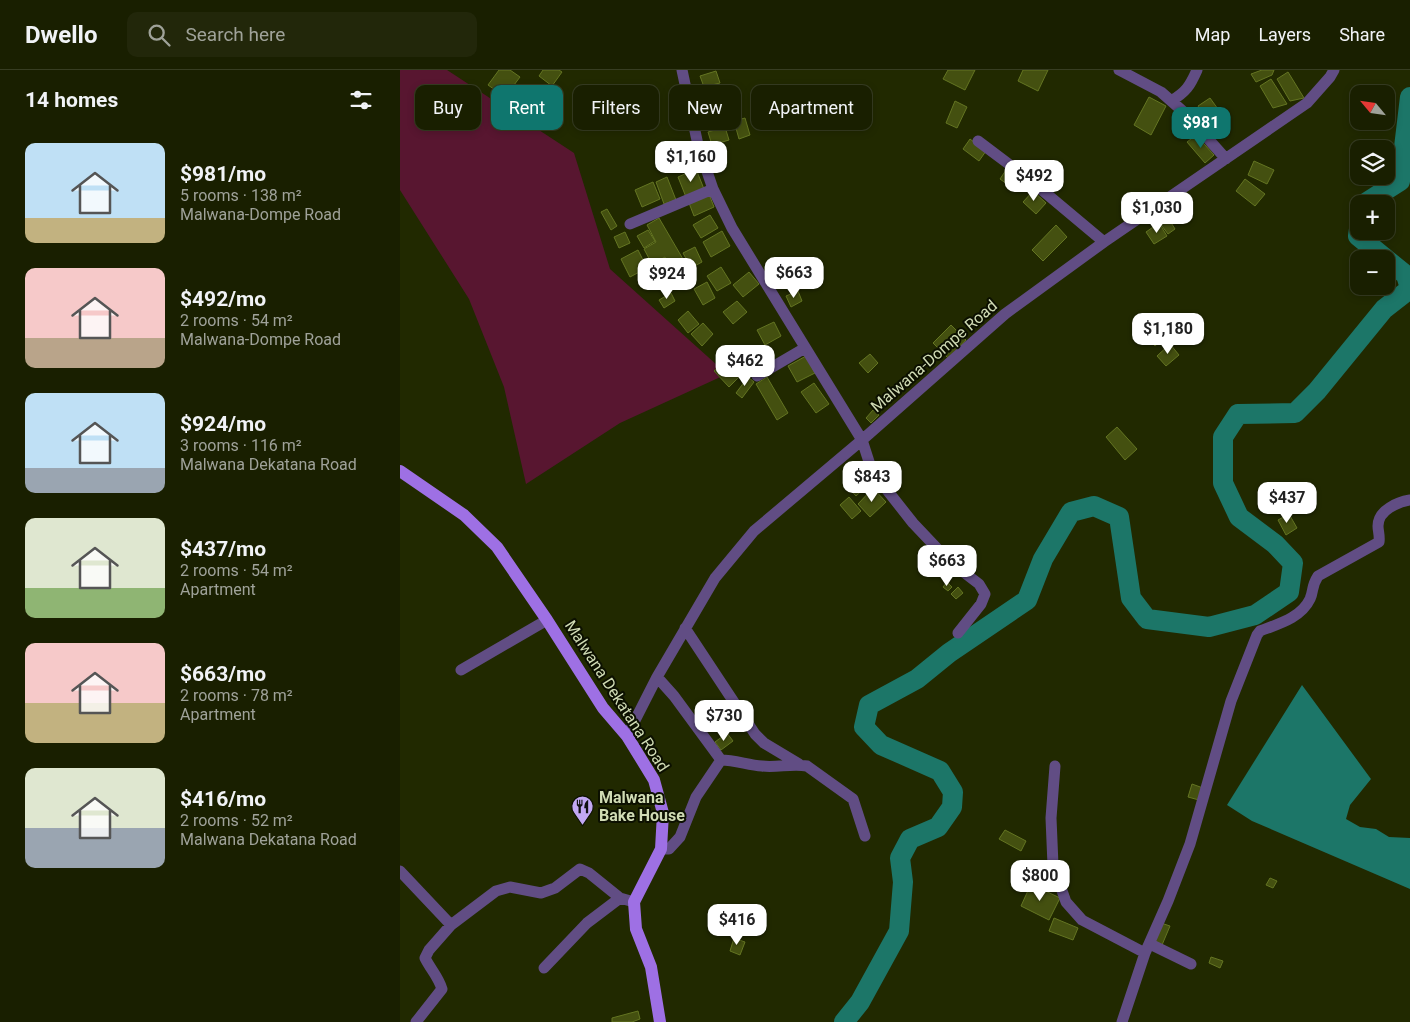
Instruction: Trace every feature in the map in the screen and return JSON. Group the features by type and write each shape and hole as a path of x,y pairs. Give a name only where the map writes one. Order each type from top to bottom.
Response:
{"main road":[{"name":"Malwana Dekatana Road","path":"400,472 464,515 497,546 548,620 603,708 627,736 654,780 663,813 661,849 634,902"},
{"path":"634,902 636,929 651,966 660,1022"}],"street":[{"path":"682,70 698,145 732,228 862,440 872,471 913,523 949,561 979,584 985,594 981,604 958,633"},
{"path":"1119,70 1161,92 1186,114 1226,159"},
{"path":"1171,101 1184,93 1197,70"},
{"name":"Malwana-Dompe Road","path":"627,736 657,677 715,578 754,531 862,440 1005,314 1104,242 1307,103 1334,70"},
{"path":"978,141 1030,180 1104,242"},
{"path":"630,224 714,188"},
{"path":"757,376 805,348"},
{"path":"1122,1022 1147,948 1190,844 1231,701 1257,635 1260,631 1288,620 1299,613 1310,598 1313,584 1318,576 1379,542 1378,523 1386,510 1399,502 1410,500"},
{"path":"460,670 548,620"},
{"path":"685,628 755,734 764,743 799,764 807,766 853,799 865,836"},
{"path":"657,677 674,696 722,760"},
{"path":"722,760 763,766 799,764"},
{"path":"661,849 669,849 680,837 696,797 722,760"},
{"path":"1054,766 1051,818 1053,865 1066,902 1082,920 1147,948 1192,964"},
{"path":"416,1022 442,989 439,978 429,966 426,958 429,950 451,924 496,891 510,887 541,893 555,888 580,869 589,872 620,898 634,902"},
{"path":"400,871 451,924"},
{"path":"544,968 588,923 620,898"}],"shaded area":[{"path":"400,70 447,70 470,85 415,85 415,130 481,130 481,92 491,99 491,130 539,130 574,153 610,269 727,374 620,423 526,484 504,387 469,299 400,190"}],"water":[{"path":"1302,685 1371,779 1350,805 1346,819 1360,827 1376,829 1389,837 1410,838 1410,889 1252,821 1227,805"}],"building":[{"path":"499,70 510,70 520,77 514,85 491,85 491,87 488,85"},
{"path":"543,70 559,70 562,72 553,85 539,76"},
{"path":"948,70 975,70 965,90 943,79"},
{"path":"1023,70 1048,70 1038,91 1018,81"},
{"path":"1262,70 1274,70 1272,75 1256,82 1251,74"},
{"path":"716,71 720,83 703,85 700,76"},
{"path":"1288,72 1304,98 1290,101 1277,79"},
{"path":"1271,79 1287,104 1273,108 1260,86"},
{"path":"1149,97 1166,106 1151,135 1134,125"},
{"path":"1210,98 1223,116 1210,125 1198,106"},
{"path":"955,101 967,107 957,128 946,123"},
{"path":"745,118 750,135 739,139 736,130 741,130 741,119"},
{"path":"726,130 729,140 712,145 708,132"},
{"path":"1196,135 1214,155 1205,163 1187,142"},
{"path":"970,139 986,151 979,161 963,149"},
{"path":"1254,161 1274,170 1267,184 1248,175"},
{"path":"696,169 704,189 686,197 678,177"},
{"path":"1006,170 1020,180 1014,189 1000,179"},
{"path":"667,177 676,200 664,204 656,182"},
{"path":"1245,179 1265,194 1255,206 1236,191"},
{"path":"653,182 660,199 642,207 635,190"},
{"path":"1033,191 1046,203 1036,214 1023,202"},
{"path":"709,194 714,207 694,216 689,203"},
{"path":"607,209 617,226 611,230 601,212"},
{"path":"710,215 718,228 701,238 693,225"},
{"path":"1167,216 1175,229 1168,234 1159,222"},
{"path":"659,218 690,271 677,278 665,257 652,264 644,249 656,242 647,225"},
{"path":"1159,223 1167,236 1154,244 1146,232"},
{"path":"1056,225 1067,237 1043,261 1032,250"},
{"path":"648,230 655,241 644,248 637,236"},
{"path":"722,231 730,246 711,257 703,242"},
{"path":"625,232 630,243 619,248 614,237"},
{"path":"695,247 702,262 691,268 683,253"},
{"path":"638,250 647,268 630,277 621,259"},
{"path":"662,261 669,273 660,278 653,266"},
{"path":"721,267 731,283 717,291 707,276"},
{"path":"749,272 759,284 743,297 733,285"},
{"path":"656,275 660,280 656,283 652,277"},
{"path":"707,282 715,298 703,305 694,289"},
{"path":"798,291 802,301 791,307 786,296"},
{"path":"671,293 675,301 664,308 659,300"},
{"path":"737,301 747,312 733,324 723,312"},
{"path":"688,311 699,324 688,333 678,320"},
{"path":"1146,317 1165,337 1155,346 1136,327"},
{"path":"774,322 781,336 765,345 757,330"},
{"path":"703,323 713,334 702,346 691,334"},
{"path":"951,325 966,340 949,359 933,343"},
{"path":"1170,344 1179,355 1166,366 1157,356"},
{"path":"750,354 762,370 755,375 743,359"},
{"path":"870,354 878,363 868,373 859,363"},
{"path":"728,356 744,372 729,387 714,371"},
{"path":"806,356 815,373 797,382 788,366"},
{"path":"748,377 754,382 742,398 736,393"},
{"path":"767,377 788,413 777,420 756,384"},
{"path":"814,383 829,404 816,413 801,392"},
{"path":"873,410 879,415 871,423 866,418"},
{"path":"1117,427 1137,449 1125,460 1106,437"},
{"path":"860,471 870,483 856,496 845,484"},
{"path":"873,488 886,502 870,517 858,504"},
{"path":"849,497 861,511 852,519 840,505"},
{"path":"1289,514 1297,528 1286,535 1278,520"},
{"path":"947,582 952,587 948,591 943,587"},
{"path":"958,587 963,593 956,599 951,594"},
{"path":"727,733 733,741 721,750 715,742"},
{"path":"1192,784 1203,788 1199,800 1188,797"},
{"path":"1005,830 1026,841 1021,851 999,839"},
{"path":"1270,878 1277,881 1273,888 1266,885"},
{"path":"1031,884 1060,898 1049,920 1021,906"},
{"path":"1054,918 1078,928 1073,940 1049,931"},
{"path":"1161,923 1170,926 1162,945 1154,942"},
{"path":"734,938 745,942 740,955 730,951"},
{"path":"1211,957 1223,961 1220,968 1209,963"},
{"path":"638,1011 640,1019 632,1022 612,1022 612,1018"}],"waterway":[{"path":"1378,195 1400,181 1410,97"},
{"path":"1363,240 1375,250"},
{"path":"1395,266 1406,275 1410,288"},
{"path":"844,1022 860,1002 899,931 903,882 900,858 910,839 938,827 952,807 953,792 940,771 881,745 864,727 869,705 917,679 949,653 1027,600 1043,559 1071,512 1094,506 1119,517 1131,598 1147,619 1209,627 1255,615 1289,592 1293,563 1275,544 1239,517 1223,483 1223,437 1238,414 1295,413 1317,391 1384,309 1410,289"}],"place":[{"name":"Malwana Bake House","path":"583,825"}]}
